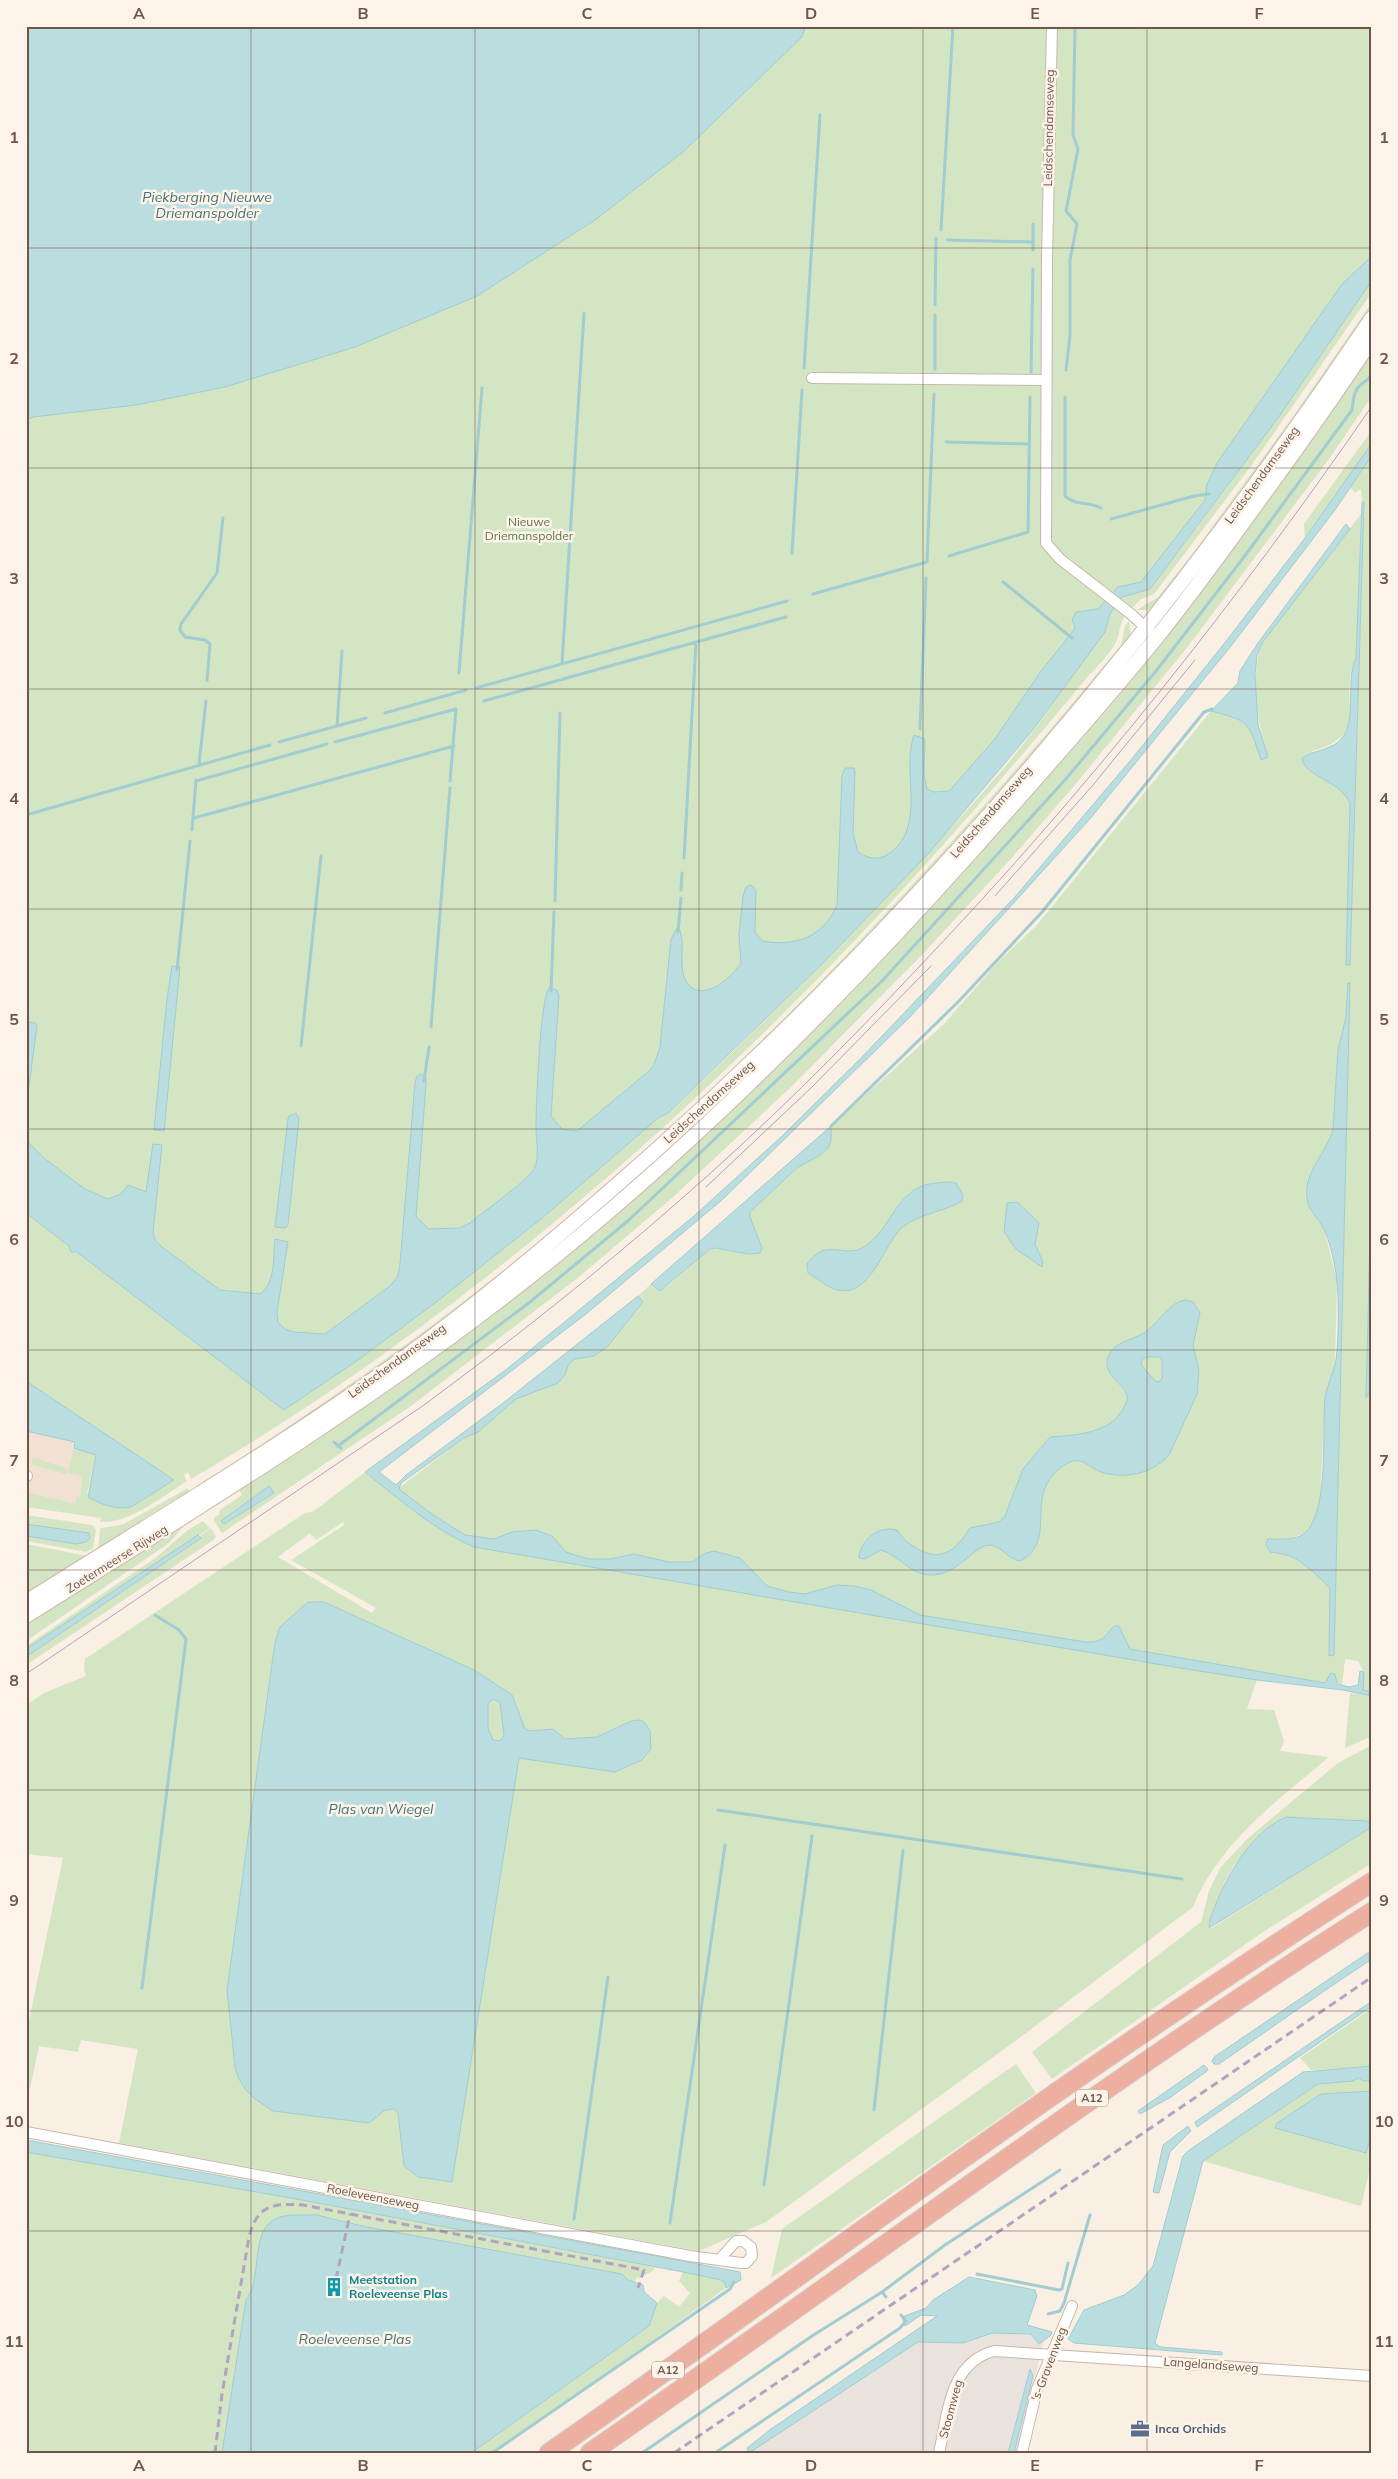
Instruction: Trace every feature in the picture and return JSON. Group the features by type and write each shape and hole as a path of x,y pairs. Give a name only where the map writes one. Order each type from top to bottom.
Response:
{"highway":[{"name":"A12","path":"549,2453 778,2293 1049,2097 1372,1882"},
{"name":"A12","path":"590,2453 734,2353 1076,2108 1231,2003 1372,1912"}],"main road":[{"name":"Leidschendamseweg","path":"202,1498 429,1339 543,1250 742,1073 895,919 1002,801 1146,628 1265,471 1372,318"},
{"name":"Leidschendamseweg","path":"202,1498 324,1427 410,1367 499,1301 610,1210 827,1007 940,887 1042,772 1156,638 1273,481 1372,339"},
{"name":"Zoetermeerse Rijweg","path":"26,1602 202,1498"},
{"name":"Zoetermeerse Rijweg","path":"26,1616 202,1498"}],"street":[{"name":"Leidschendamseweg","path":"1052,26 1046,380 1046,544 1060,559 1120,605 1156,638"},
{"path":"812,378 1046,380"},
{"name":"Roeleveenseweg","path":"26,2132 719,2260"},
{"name":"'s-Gravenweg","path":"1022,2453 1037,2389 1072,2306"},
{"name":"Stoomweg","path":"939,2453 956,2383 963,2370 972,2361 982,2354 994,2352 1051,2354"},
{"name":"Langelandseweg","path":"1051,2354 1372,2376"}],"shaded area":[{"path":"26,1399 90,1441 77,1509 26,1498"},
{"path":"942,2322 1045,2335 1017,2453 744,2453"}],"green space":[{"name":"Nieuwe Driemanspolder","path":"26,26 1372,26 1372,267 1174,558 1278,418 1372,280 1372,292 1251,466 1154,594 1141,599 1132,608 1126,605 1121,612 1125,616 1117,640 1106,656 989,793 840,956 682,1110 600,1184 515,1254 428,1322 338,1386 265,1434 191,1479 188,1472 184,1475 187,1481 134,1514 122,1519 100,1522 101,1518 26,1507 26,1492 75,1504 77,1496 80,1497 82,1476 68,1473 74,1448 96,1454 87,1494 99,1502 131,1507 174,1480 26,1381","holes":["1067,682 1050,708 991,783 906,876 789,997 668,1113 658,1118 547,1214 439,1300 358,1360 284,1410 899,869"]},
{"path":"1372,302 1372,312 1298,419 1152,610 1137,610 1158,597 1193,553 1292,418"},
{"path":"1372,345 1372,396 1329,459 1189,645 1074,786 1010,860 917,960 791,1087 673,1197 580,1276 411,1406 222,1533 214,1521 215,1517 220,1514 219,1511 242,1495 237,1486 319,1435 703,1132 824,1019 935,901 1074,745"},
{"path":"1372,430 1372,443 1305,538 1304,524"},
{"path":"1372,455 1372,1241 1370,1241 1366,1394 1372,1388 1372,1692 1363,1690 1364,1672 1358,1661 1345,1659 1342,1685 1335,1682 1335,1674 1325,1683 1248,1678 1257,1680 1247,1709 1274,1710 1284,1741 1280,1751 1329,1757 1270,1807 1234,1843 1218,1862 1204,1884 1193,1907 1014,2042 766,2222 699,2251 119,2143 138,2049 81,2040 78,2052 39,2046 30,2089 26,2088 26,2035 63,1858 26,1854 26,1705 44,1693 86,1676 84,1669 85,1659 305,1513 314,1511 365,1472 392,1493 516,1399 558,1383 565,1375 568,1365 575,1359 594,1356 608,1346 643,1303 638,1296 651,1284 656,1289 664,1289 710,1249 715,1248 749,1254 762,1248 750,1217 750,1212 798,1167 819,1156 828,1148 831,1126 944,1024 997,963 1037,925 1211,711 1233,717 1246,724 1261,759 1268,757 1256,700 1256,670 1262,643 1361,514 1356,658 1349,687 1350,713 1348,725 1342,735 1331,744 1312,751 1319,776 1338,787 1350,803 1347,965 1350,965 1364,502 1362,502 1361,489 1355,493 1350,487","holes":["1348,983 1350,983 1334,1655 1329,1656 1330,1589 1319,1577 1297,1560 1270,1552 1268,1539 1289,1539 1307,1532 1320,1503 1325,1397 1335,1364 1337,1281 1322,1224 1310,1211 1307,1199 1307,1184 1310,1173 1330,1141 1333,1129 1338,1050 1346,1017","343,1522 344,1525 291,1560 376,1608 372,1613 278,1557 310,1533 316,1540","325,1602 474,1670 512,1695 525,1729 531,1731 553,1729 565,1739 597,1737 631,1721 642,1760 615,1772 519,1758 452,2182 418,2177 404,2166 398,2113 394,2109 385,2110 255,2099 239,2079 235,2067 227,1990 275,1642 280,1627"]},
{"path":"1129,621 1131,640 945,862 762,1042 594,1203 383,1368 198,1490 196,1486 367,1372 423,1332 532,1248 636,1158 701,1098 827,975 948,846 1007,780 1121,645 1125,626"},
{"path":"33,1458 67,1468 66,1474 31,1464"},
{"path":"188,1488 189,1494 183,1499 177,1498 142,1520 141,1525 26,1598 26,1544 87,1556 98,1549 100,1529 124,1524"},
{"path":"26,1515 92,1525 96,1530 93,1548 86,1552 26,1541 26,1536 76,1544 88,1533 26,1524"},
{"path":"203,1521 210,1528 26,1649 26,1646 154,1559 188,1530"},
{"path":"182,1523 183,1527 169,1543 26,1641 26,1621"},
{"path":"211,1528 216,1537 212,1541 26,1665 26,1657 201,1538 200,1536"},
{"path":"1350,1693 1372,1696 1372,1736 1345,1748"},
{"path":"494,1698 500,1703 504,1735 500,1741 493,1740 488,1728 488,1703"},
{"path":"1372,1745 1372,1823 1298,1817 1283,1818 1250,1846 1234,1865 1224,1883 1208,1924 1210,1929 1372,1827 1372,1863 1263,1932 1052,2079 1032,2052 1201,1922 1209,1891 1220,1868 1247,1839 1338,1763"},
{"path":"1372,2008 1371,2067 1311,2070 1300,2058"},
{"path":"1016,2064 1036,2093 771,2278 782,2229"},
{"path":"1358,2078 1363,2081 1372,2081 1372,2091 1321,2094 1278,2123 1275,2128 1364,2153 1367,2150 1372,2133 1372,2160 1361,2206 1203,2161 1318,2084 1353,2081"},
{"path":"26,2152 291,2198 654,2267 654,2270 640,2278 637,2277 635,2282 628,2280 622,2274 367,2227 327,2217 295,2215 281,2218 270,2224 263,2233 253,2285 246,2300 222,2453 26,2453"},
{"path":"683,2272 721,2280 725,2283 726,2288 494,2453 471,2453 649,2326 657,2303 664,2296 679,2307 690,2293 679,2281"}],"water":[{"name":"Piekberging Nieuwe Driemanspolder","path":"26,26 806,26 801,38 683,152 595,220 477,296 355,347 225,387 136,405 33,417 26,420"},
{"path":"1372,256 1372,280 1278,418 1150,589 1122,597 1110,614 1105,632 1032,731 928,854 823,963 668,1113 658,1118 547,1214 439,1300 358,1360 284,1410 77,1252 71,1252 69,1246 26,1213 26,1140 45,1159 85,1189 108,1199 121,1194 128,1185 146,1192 153,1144 162,1145 153,1232 155,1240 220,1290 260,1294 269,1283 271,1276 275,1239 288,1242 277,1312 278,1322 285,1329 294,1332 325,1334 390,1286 398,1276 417,1076 421,1074 426,1078 426,1084 416,1217 429,1229 460,1228 470,1223 514,1188 530,1174 536,1164 539,1055 543,1012 549,988 557,990 559,996 551,1116 562,1129 577,1131 654,1065 660,1047 671,939 677,928 679,928 681,934 685,979 691,987 698,990 706,990 723,982 741,963 739,935 743,896 746,887 751,885 756,890 755,932 762,941 797,941 816,932 824,925 837,905 842,776 845,768 854,768 855,772 853,833 858,852 874,858 886,856 901,842 908,828 911,798 910,765 914,735 925,739 924,775 927,789 934,792 949,791 995,739 1041,671 1074,630 1075,626 1072,620 1076,612 1098,609 1118,587 1141,582 1205,500 1207,484 1217,463 1342,284"},
{"path":"1372,443 1372,455 1335,510 1231,646 1089,820 911,1016 722,1200 586,1314 379,1472 396,1485 406,1475 503,1403 638,1296 643,1302 608,1346 594,1356 575,1359 568,1365 565,1375 558,1383 516,1399 478,1432 464,1438 401,1483 399,1489 433,1515 465,1535 494,1539 512,1532 536,1530 552,1536 566,1552 588,1559 611,1559 634,1554 669,1562 692,1562 706,1553 714,1551 740,1558 767,1586 789,1592 805,1594 837,1585 854,1586 871,1590 920,1615 1085,1642 1100,1640 1114,1626 1119,1626 1130,1649 1325,1683 1331,1673 1335,1674 1337,1684 1349,1687 1358,1685 1360,1671 1364,1672 1363,1690 1372,1692 1372,1696 1343,1690 1257,1680 1180,1668 474,1547 431,1523 365,1472 507,1369 694,1216 781,1137 860,1059 1014,898 1135,755 1227,640 1305,538"},
{"path":"1362,502 1364,502 1350,965 1346,965 1350,803 1345,795 1331,783 1309,770 1302,758 1337,743 1344,735 1348,726 1351,679 1356,658"},
{"path":"1346,524 1350,529 1262,643 1257,656 1255,674 1258,725 1268,757 1261,760 1250,730 1246,725 1233,717 1211,711 1238,683 1240,671 1258,643"},
{"path":"172,966 180,967 164,1131 154,1130"},
{"path":"1348,983 1350,983 1334,1655 1329,1656 1330,1589 1302,1563 1294,1558 1270,1552 1266,1544 1268,1539 1294,1538 1307,1531 1314,1519 1322,1487 1325,1398 1335,1365 1338,1290 1329,1243 1324,1229 1309,1206 1307,1189 1312,1171 1333,1129 1338,1050 1346,1017"},
{"path":"30,1022 35,1023 37,1026 28,1093 26,1094 26,1028"},
{"path":"296,1113 299,1119 288,1225 285,1228 275,1227 288,1119 289,1116"},
{"path":"831,1126 831,1141 828,1148 819,1156 798,1167 750,1212 750,1217 762,1248 760,1253 749,1254 715,1248 710,1249 660,1291 651,1284"},
{"path":"933,1183 956,1183 963,1195 962,1201 910,1222 903,1227 896,1234 876,1267 860,1286 850,1290 834,1289 808,1273 807,1264 814,1256 821,1252 828,1250 855,1250 871,1242 911,1192"},
{"path":"1017,1202 1039,1223 1035,1244 1043,1262 1042,1267 1016,1249 1004,1232 1007,1203"},
{"path":"1370,1241 1372,1241 1372,1388 1366,1398"},
{"path":"1185,1300 1193,1302 1200,1313 1193,1345 1199,1371 1197,1394 1170,1453 1157,1466 1139,1473 1120,1475 1101,1472 1079,1461 1069,1462 1063,1466 1051,1478 1044,1490 1038,1541 1032,1552 1020,1561 990,1545 984,1546 948,1571 929,1575 910,1568 881,1550 865,1559 859,1558 860,1551 867,1540 877,1532 884,1530 897,1530 913,1546 922,1551 939,1555 952,1549 970,1528 999,1522 1005,1516 1023,1469 1050,1437 1081,1434 1102,1428 1118,1416 1126,1403 1127,1397 1107,1368 1108,1357 1115,1347 1148,1330 1170,1308","holes":["1160,1357 1162,1360 1162,1378 1159,1382 1155,1381 1141,1365 1142,1359"]},
{"path":"26,1381 174,1480 131,1507 113,1507 88,1497 96,1455 74,1448 75,1442 26,1431"},
{"path":"269,1486 274,1493 224,1524 221,1521"},
{"path":"26,1524 89,1533 90,1538 86,1542 76,1544 26,1536"},
{"path":"198,1535 201,1538 26,1657 26,1649"},
{"name":"Plas van Wiegel","path":"308,1602 324,1602 474,1670 512,1695 525,1729 531,1731 553,1729 565,1739 597,1737 631,1721 640,1720 645,1723 650,1731 651,1749 642,1760 615,1772 519,1758 452,2182 418,2177 404,2166 398,2113 394,2109 385,2110 369,2123 273,2111 255,2099 246,2090 239,2079 235,2067 227,1990 275,1642 280,1627","holes":["494,1699 500,1703 504,1735 500,1741 493,1740 488,1728 488,1703"]},
{"path":"1286,1817 1366,1821 1372,1823 1372,1827 1209,1928 1220,1893 1234,1867 1262,1833"},
{"path":"1372,1950 1372,1959 1219,2064 1214,2064 1212,2061 1214,2057"},
{"path":"1372,2001 1372,2006 1197,2127 1195,2122"},
{"path":"1204,2065 1208,2069 1207,2071 1171,2097 1140,2114 1138,2111"},
{"path":"1372,2066 1372,2081 1363,2081 1358,2078 1353,2081 1318,2084 1203,2161 1155,2343 1160,2347 1222,2352 1222,2355 1074,2343 1068,2339 1084,2310 1124,2295 1138,2285 1153,2266 1183,2156 1188,2151 1303,2072"},
{"path":"1372,2091 1372,2133 1366,2153 1275,2128 1277,2123 1321,2094"},
{"path":"1188,2126 1191,2131 1170,2152 1159,2193 1153,2192 1163,2145"},
{"path":"26,2140 740,2272 741,2280 726,2288 725,2283 721,2280 683,2272 291,2198 26,2152"},
{"name":"Roeleveense Plas","path":"291,2215 317,2215 367,2227 622,2274 628,2280 643,2285 644,2292 657,2303 649,2326 471,2453 222,2453 246,2300 254,2282 261,2237 272,2221"},
{"path":"969,2277 1035,2290 1037,2296 1027,2325 1052,2332 1051,2335 1039,2344 1031,2334 992,2333 963,2343 918,2342 749,2453 747,2448 771,2429 937,2316 921,2315 905,2326 902,2317 926,2308 933,2300"},
{"path":"1030,2369 1033,2376 1014,2453 1008,2453"}],"waterway":[{"path":"941,230 953,26"},
{"path":"1066,370 1070,336 1070,260 1077,224 1066,211 1078,149 1073,135 1075,26"},
{"path":"804,368 820,115"},
{"path":"1033,224 1033,250"},
{"path":"935,305 936,238"},
{"path":"947,240 1033,242"},
{"path":"1031,372 1033,269"},
{"path":"562,664 584,313"},
{"path":"935,315 935,369"},
{"path":"338,1446 530,1302 629,1220 882,981 1065,780 1156,671 1244,557 1352,410 1356,391 1372,374"},
{"path":"459,673 482,388"},
{"path":"792,553 802,390"},
{"path":"813,594 927,562 934,394"},
{"path":"949,556 1028,532 1030,397"},
{"path":"1065,397 1065,496 1073,501 1101,508"},
{"path":"946,442 1029,444"},
{"path":"1111,519 1194,496 1209,494"},
{"path":"207,681 210,644 205,640 185,637 180,630 181,624 217,573 223,518"},
{"path":"920,729 926,578"},
{"path":"1003,582 1072,638"},
{"path":"476,688 787,601"},
{"path":"484,701 786,617"},
{"path":"684,858 696,642"},
{"path":"337,726 342,651"},
{"path":"385,713 466,690"},
{"path":"199,764 206,701"},
{"path":"335,742 456,709 450,781"},
{"path":"831,1126 959,1001 1042,912 1204,712 1212,709"},
{"path":"555,901 560,713"},
{"path":"279,742 366,718"},
{"path":"196,781 327,744"},
{"path":"26,815 270,745"},
{"path":"194,818 454,746"},
{"path":"192,830 196,780"},
{"path":"431,1027 450,788"},
{"path":"177,970 190,841"},
{"path":"301,1046 321,856"},
{"path":"681,890 682,873"},
{"path":"678,932 681,898"},
{"path":"551,991 554,912"},
{"path":"424,1081 429,1047"},
{"path":"334,1442 341,1448"},
{"path":"142,1988 186,1639 179,1630 155,1615"},
{"path":"718,1810 1182,1879"},
{"path":"764,2185 812,1836"},
{"path":"670,2223 725,1845"},
{"path":"874,2110 903,1850"},
{"path":"574,2219 608,1977"},
{"path":"642,2453 812,2336 882,2292 945,2245 1060,2170"},
{"path":"1048,2314 1060,2311 1064,2303 1090,2215"},
{"path":"977,2274 1059,2290 1062,2289 1068,2263"},
{"path":"492,2453 730,2289 734,2282"},
{"path":"882,2292 886,2297"},
{"path":"715,2453 900,2328 906,2321 901,2315"}],"tram line":[{"path":"26,1674 457,1381 554,1306 648,1228 771,1117 918,968 1040,835 1156,696 1212,625 1267,553 1372,406"},
{"path":"995,896 1093,785 1195,660"},
{"path":"706,1187 812,1087 931,966"}],"railway":[{"path":"674,2453 1372,1977"},
{"path":"215,2453 222,2394 249,2237 252,2226 257,2218 268,2208 283,2205 303,2205 644,2270 638,2288"},
{"path":"336,2279 350,2214"}],"place":[{"name":"Meetstation Roeleveense Plas","path":"334,2287"},
{"name":"Inca Orchids","path":"1140,2429"}]}
